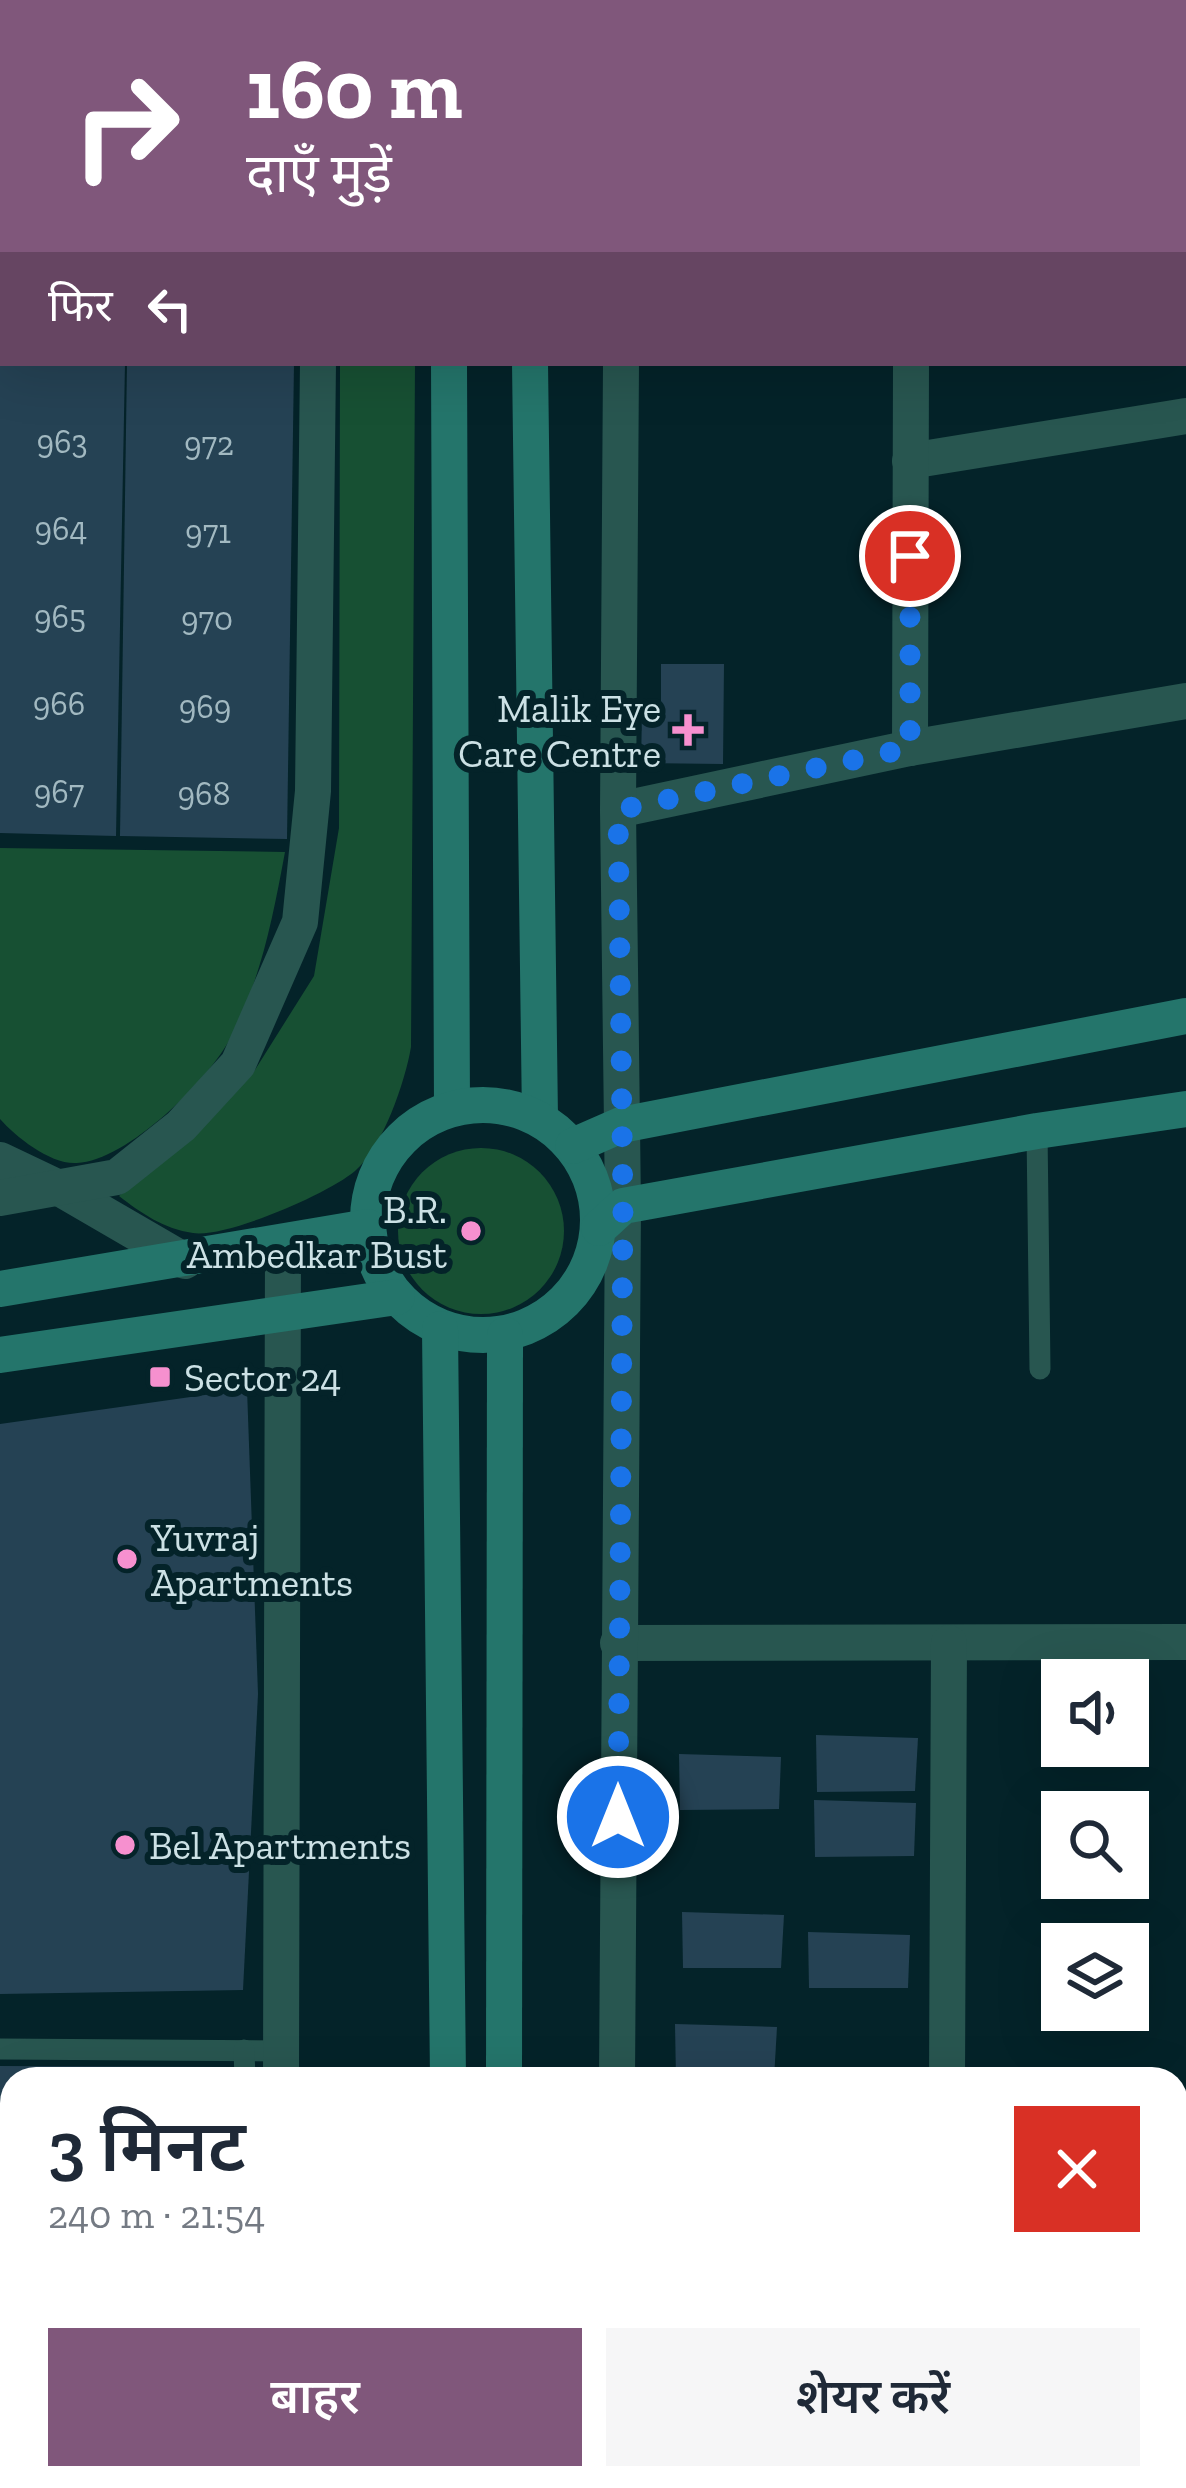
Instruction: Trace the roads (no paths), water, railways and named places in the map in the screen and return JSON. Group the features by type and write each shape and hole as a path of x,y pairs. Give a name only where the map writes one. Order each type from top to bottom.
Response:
{"street":[{"path":"0,1198 117,1177 181,1126 238,1064 300,922 313,791 319,366"},
{"path":"449,366 452,1108"},
{"path":"530,366 540,1119"},
{"path":"616,2067 618,1643 611,1217 621,1125 621,366"},
{"path":"910,366 910,748"},
{"path":"910,460 1186,416"},
{"path":"618,810 910,748 1186,700"},
{"path":"573,1147 621,1125 1186,1016"},
{"path":"482,1104 512,1108 540,1119 573,1147 611,1217 570,1298 541,1322 505,1335 472,1336 440,1329 417,1316 397,1298 376,1265 368,1227 372,1189 389,1153 417,1125 452,1108 482,1104"},
{"path":"611,1217 1036,1131 1186,1109"},
{"path":"0,1160 61,1189 185,1261"},
{"path":"0,1289 368,1227"},
{"path":"268,2060 283,1243"},
{"path":"0,1355 397,1298"},
{"path":"440,1329 448,2067"},
{"path":"505,1335 505,2067"},
{"path":"947,2067 950,1642"},
{"path":"618,1643 1186,1642"}],"lane":[{"path":"1036,1131 1040,1369"},
{"path":"0,2049 268,2060"}],"place":[{"name":"Malik Eye Care Centre","path":"688,730"},
{"name":"B.R. Ambedkar Bust","path":"471,1231"},
{"name":"Sector 24","path":"160,1377"},
{"name":"Yuvraj Apartments","path":"127,1559"},
{"name":"Bel Apartments","path":"125,1845"}]}
